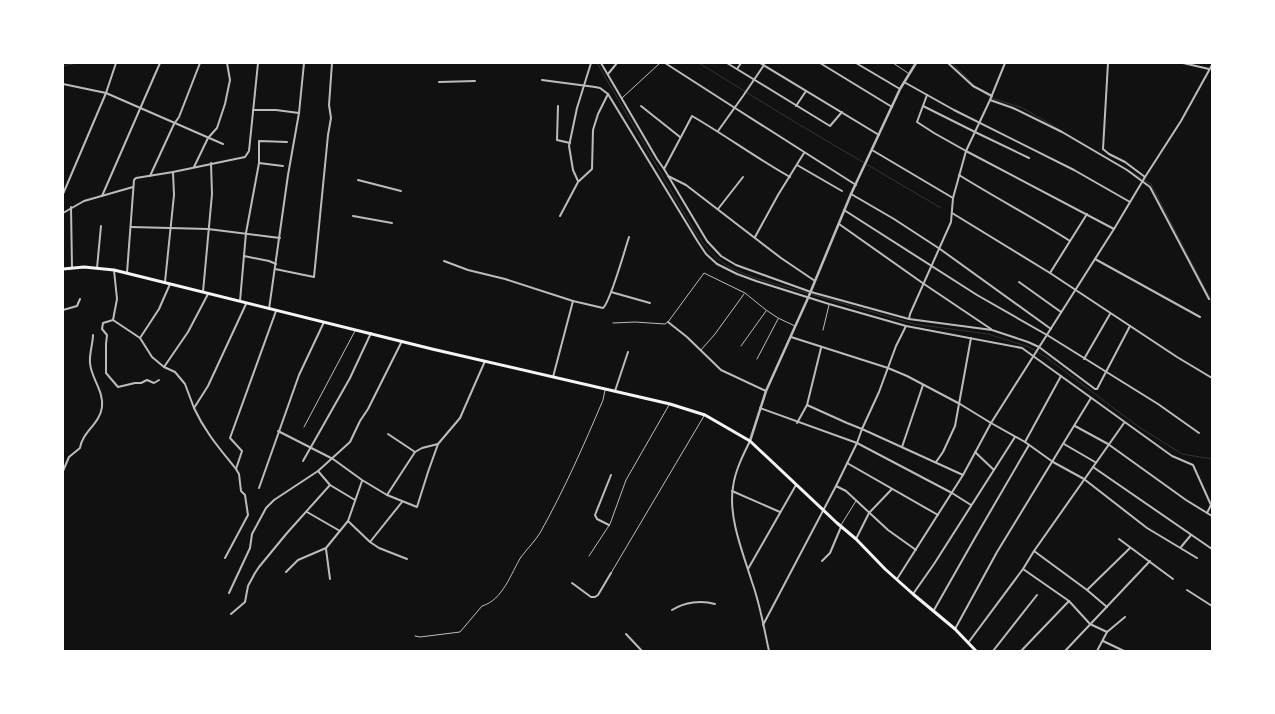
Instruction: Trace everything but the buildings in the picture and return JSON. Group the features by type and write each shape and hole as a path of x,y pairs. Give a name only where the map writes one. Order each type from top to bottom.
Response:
{"main road":[{"path":"63,269 97,268 114,270 246,304 605,390 670,404 705,415 750,441 913,594 955,629 976,651"}],"street":[{"path":"63,194 106,93 116,63"},
{"path":"102,196 142,108 160,63"},
{"path":"150,176 181,112 200,63"},
{"path":"194,167 208,138 216,128 229,92 230,80 227,63"},
{"path":"127,274 134,180 136,178 173,172 244,157 247,155 249,151 254,110 258,63"},
{"path":"269,309 288,175 299,113 304,63"},
{"path":"275,269 314,277 331,118 329,105 332,63"},
{"path":"578,182 573,170 570,143 577,108 591,63"},
{"path":"601,63 656,159 664,169 706,241 721,256 736,265 811,292 909,319 992,330 1028,342 1039,348 1095,389 1097,389 1130,326"},
{"path":"608,74 617,63"},
{"path":"666,63 856,185"},
{"path":"727,63 830,126 842,112"},
{"path":"737,69 741,63"},
{"path":"760,63 879,135"},
{"path":"820,63 892,107"},
{"path":"856,63 900,89"},
{"path":"769,651 753,583 732,510 732,491 734,479 750,441 766,391 811,292 851,194 900,89 916,63"},
{"path":"948,63 973,86 992,96"},
{"path":"909,319 951,222 953,198 966,151 992,96 1005,63"},
{"path":"1108,63 1103,149 1145,176"},
{"path":"1183,63 1210,68"},
{"path":"718,131 764,65"},
{"path":"897,579 963,475 991,423 1181,121 1212,65"},
{"path":"542,80 600,88 608,94 689,228 706,254 717,264 756,281 808,298 906,326 1022,348 1086,393 1124,423 1172,456 1193,465 1212,505 1208,513"},
{"path":"439,82 475,81"},
{"path":"904,82 954,110 1074,170 1130,202"},
{"path":"63,84 106,93 142,108 174,124 223,144"},
{"path":"796,106 806,91"},
{"path":"560,216 578,182 592,168 593,130 598,114 608,94"},
{"path":"927,94 924,106 917,122 966,151 1114,229"},
{"path":"990,100 1018,110 1062,132 1087,146 1150,187 1209,299"},
{"path":"558,106 557,140 570,143"},
{"path":"641,106 680,137"},
{"path":"924,106 1029,158"},
{"path":"254,110 276,110 299,113"},
{"path":"664,169 692,116 790,177"},
{"path":"240,302 246,233 258,163 259,141 287,142"},
{"path":"872,150 953,198"},
{"path":"755,237 778,195 804,153"},
{"path":"203,293 212,194 211,163"},
{"path":"258,163 283,166"},
{"path":"797,165 842,191"},
{"path":"165,283 174,195 173,172"},
{"path":"959,175 1070,241"},
{"path":"668,176 686,185 781,258 815,281"},
{"path":"718,209 743,177"},
{"path":"358,180 401,191"},
{"path":"63,213 84,201 133,187"},
{"path":"851,194 894,219 940,249 1051,329"},
{"path":"72,208 72,268"},
{"path":"844,210 977,296 1047,335 1158,404 1199,433"},
{"path":"952,213 1050,273 1110,314 1212,378"},
{"path":"1050,273 1087,214"},
{"path":"353,216 392,222"},
{"path":"839,224 992,330"},
{"path":"97,268 101,226"},
{"path":"131,227 208,229 280,238"},
{"path":"444,260 468,270 505,279 573,301 603,308 611,292 629,238"},
{"path":"244,256 276,264"},
{"path":"1095,259 1200,317"},
{"path":"113,320 117,299 114,270"},
{"path":"1019,282 1061,312"},
{"path":"140,338 159,309 170,284"},
{"path":"611,292 650,303"},
{"path":"164,367 188,332 208,294"},
{"path":"63,310 78,306 80,299"},
{"path":"552,377 573,301"},
{"path":"194,408 208,386 246,304"},
{"path":"236,469 242,451 230,438 276,311"},
{"path":"1084,359 1110,314"},
{"path":"113,320 140,338 152,357 164,367 175,372 185,384 200,422 210,438 239,474 241,490 245,495 248,514 225,558"},
{"path":"113,320 103,323 102,329 107,335 106,373 118,388 135,383 141,383 147,380 154,383 159,380"},
{"path":"259,488 299,375 324,322"},
{"path":"668,322 687,337 721,370 766,391"},
{"path":"763,625 824,510 857,443 896,346 906,326"},
{"path":"303,461 350,378 371,333"},
{"path":"63,471 69,457 80,448 81,442 96,424 102,408 102,396 90,363 93,335"},
{"path":"791,336 888,368 907,376 960,404 1025,442 1053,462 1084,479 1147,528 1181,547 1197,558"},
{"path":"936,462 943,452 955,426 971,338"},
{"path":"229,593 236,581 239,570 250,548 252,534 266,508 274,500 318,471 350,442 402,341"},
{"path":"797,423 807,405 822,347"},
{"path":"614,392 628,352"},
{"path":"278,431 333,459 362,480 402,502 417,507 438,444 460,418 485,361"},
{"path":"1025,442 1061,376"},
{"path":"902,446 923,385"},
{"path":"955,629 997,552 1091,398"},
{"path":"807,405 862,428 963,475"},
{"path":"760,408 797,423 857,443 952,493 970,505"},
{"path":"968,643 1023,569 1092,466 1124,423"},
{"path":"1075,426 1108,444 1186,500 1212,516"},
{"path":"388,434 415,452"},
{"path":"913,594 1015,437"},
{"path":"388,494 415,452 422,448 438,444"},
{"path":"1064,444 1095,462"},
{"path":"934,610 1029,445"},
{"path":"975,452 994,470"},
{"path":"847,463 938,515"},
{"path":"1092,466 1212,549"},
{"path":"318,471 330,485 355,500"},
{"path":"609,525 599,520 595,515 611,475"},
{"path":"286,572 298,560 326,548 348,521 362,480"},
{"path":"748,569 796,484"},
{"path":"231,614 245,602 247,591 255,573 287,533 330,485"},
{"path":"836,486 846,491 888,530 916,550"},
{"path":"856,539 870,513 892,489"},
{"path":"732,491 780,512"},
{"path":"370,542 402,502"},
{"path":"307,512 340,531"},
{"path":"348,521 370,542 379,548 407,559"},
{"path":"822,560 830,553 841,526"},
{"path":"1181,547 1191,535"},
{"path":"1119,540 1174,579"},
{"path":"326,548 330,579"},
{"path":"1087,590 1130,548"},
{"path":"1034,551 1107,606"},
{"path":"1065,651 1150,561"},
{"path":"1023,569 1069,601 1090,624 1107,632"},
{"path":"572,583 593,598 598,595 611,573"},
{"path":"1188,590 1212,606"},
{"path":"993,651 1037,595"},
{"path":"1021,651 1069,601"},
{"path":"672,610 690,603 704,602 715,604"},
{"path":"1098,651 1107,632 1125,617"},
{"path":"626,634 642,651"},
{"path":"1103,641 1124,651"}],"lane":[{"path":"622,98 660,63"},
{"path":"893,63 909,73"},
{"path":"613,323 635,322 665,324 704,273 745,293 778,318 795,326"},
{"path":"701,350 715,334 745,293"},
{"path":"823,330 829,304"},
{"path":"741,346 766,310"},
{"path":"757,359 778,318"},
{"path":"304,427 356,330"},
{"path":"415,636 420,637 460,632 482,606 488,605 504,588 522,556 539,534 566,482 603,400 605,390"},
{"path":"590,556 609,525 626,480 670,404"},
{"path":"611,573 705,415"},
{"path":"841,526 856,500"}],"waterway":[{"path":"63,66 77,63"},
{"path":"597,63 694,230 711,252 726,265 755,278 914,324 988,334 1029,347 1047,358 1139,427 1182,454 1212,459"},
{"path":"699,63 793,121 941,208"},
{"path":"952,63 975,86"},
{"path":"984,93 991,98 1023,108 1151,184 1212,302"}]}
